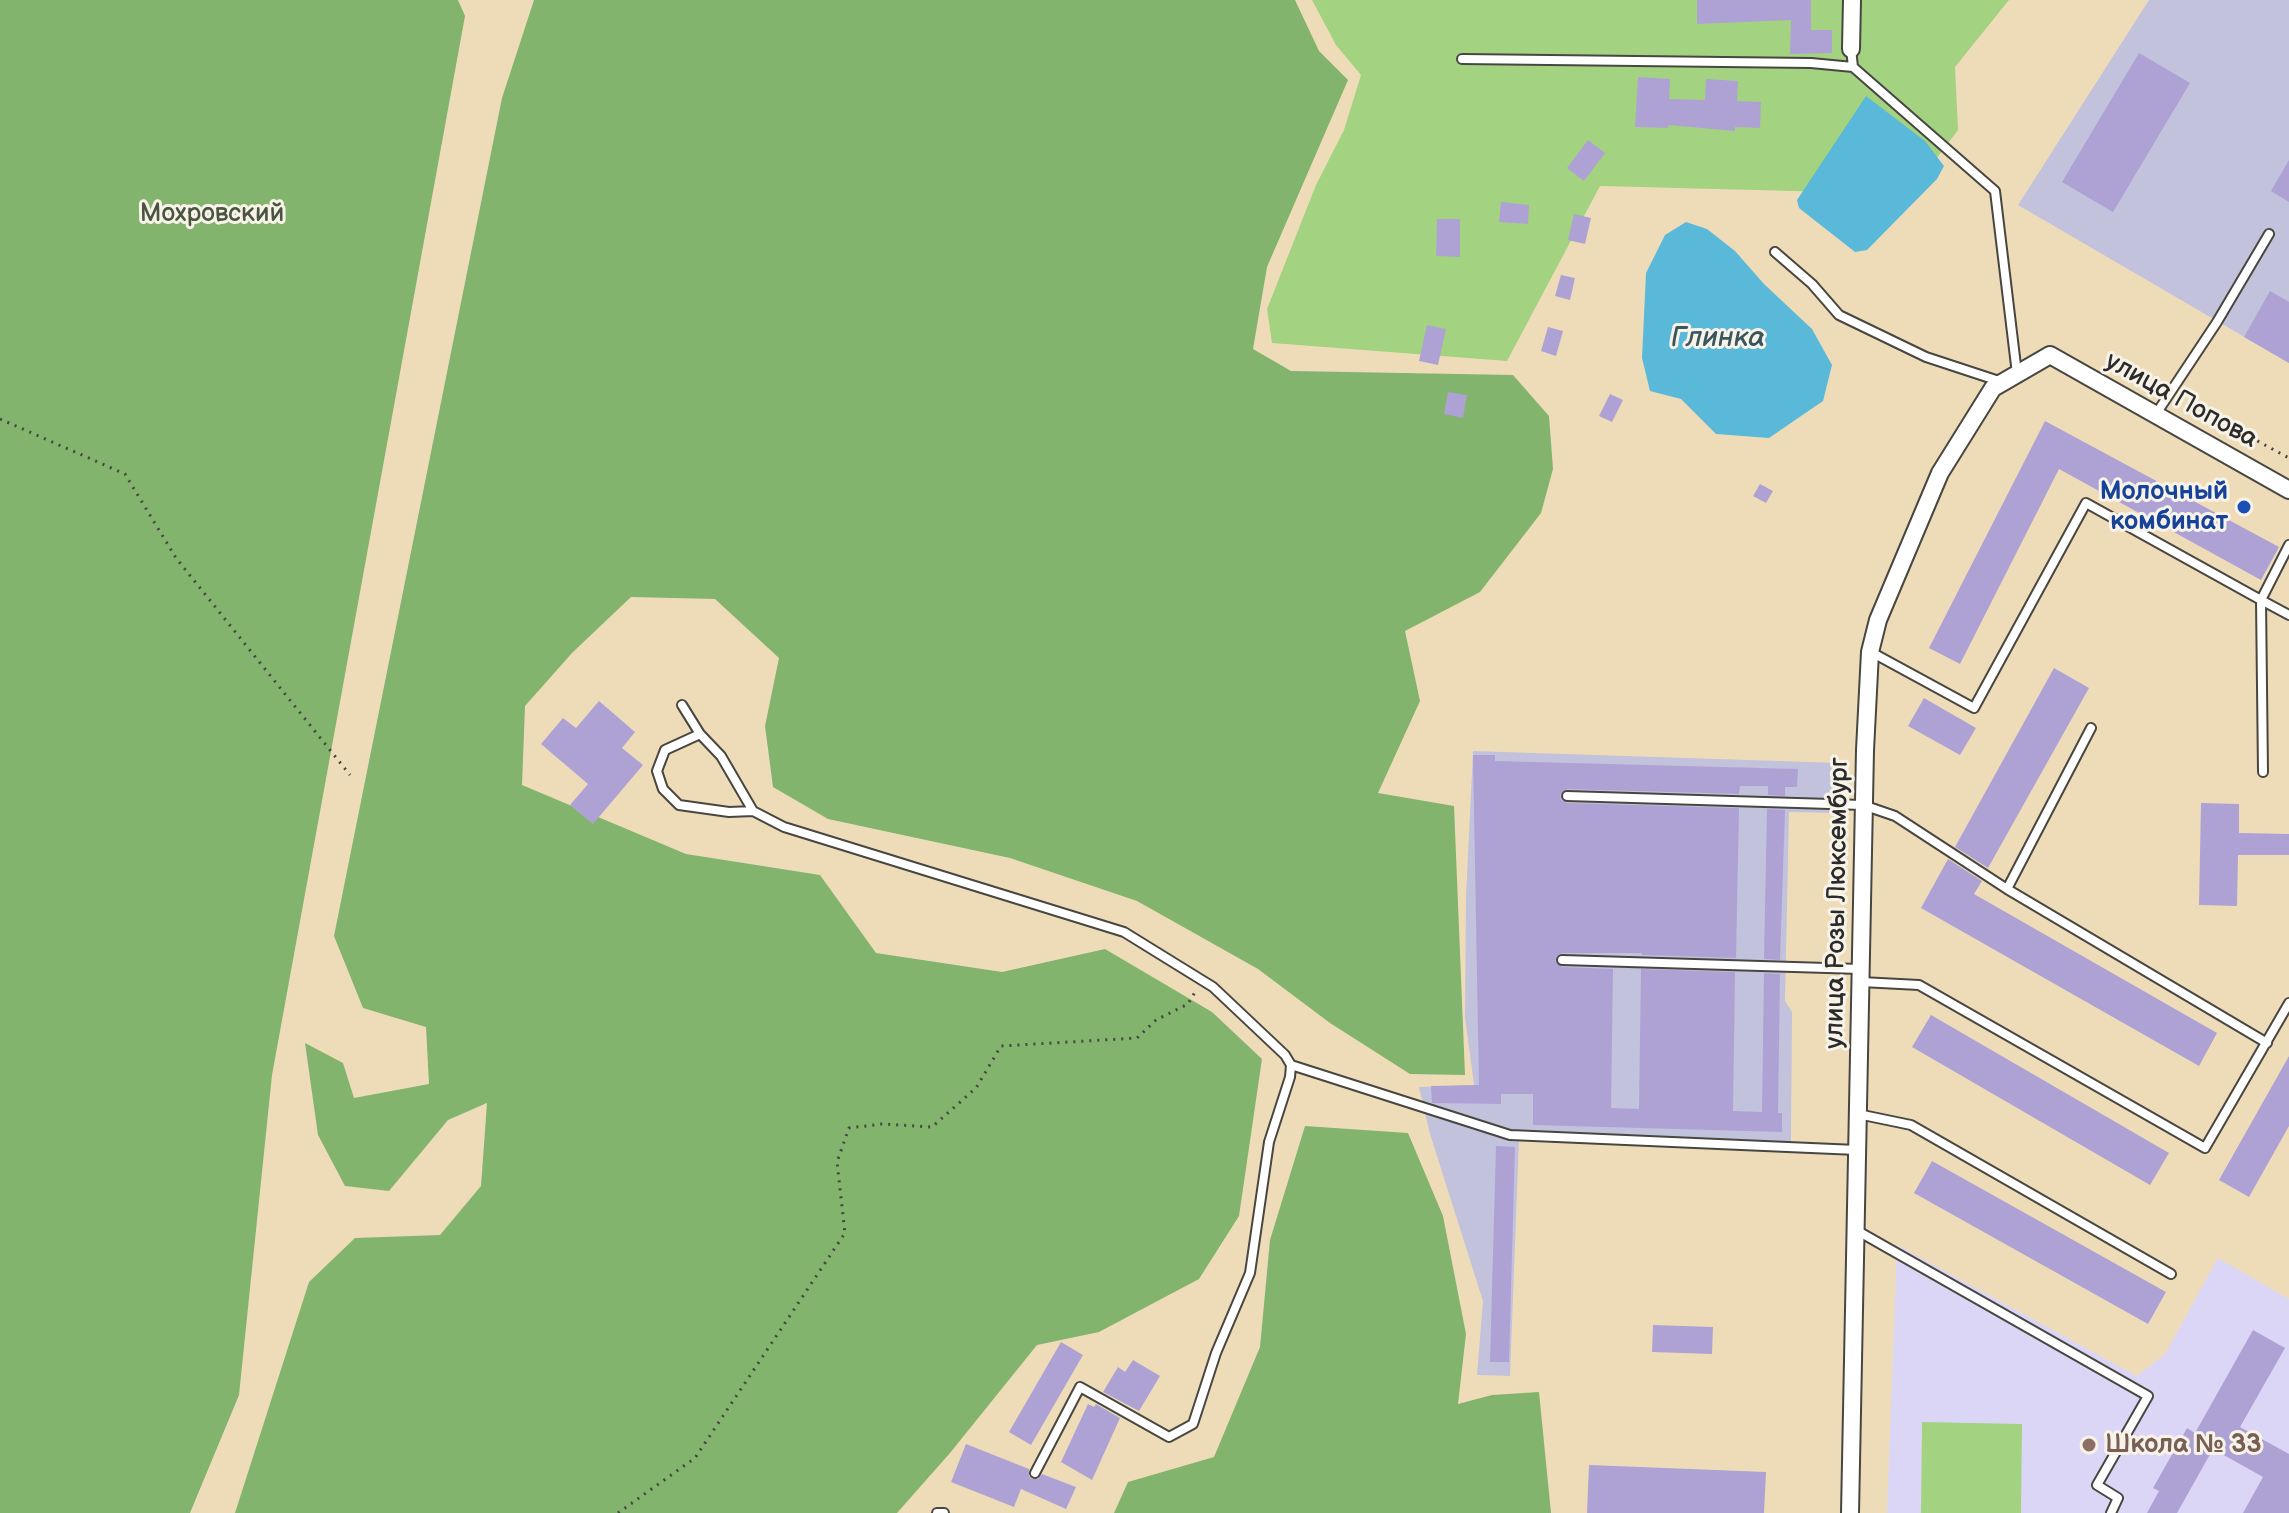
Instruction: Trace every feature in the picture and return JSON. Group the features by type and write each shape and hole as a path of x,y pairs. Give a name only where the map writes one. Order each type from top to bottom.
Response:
{"street":[{"path":"1851,49 1852,0"},
{"name":"улица Розы Люксембург","path":"1850,1513 1863,805 1870,652 1878,620 1940,473 1993,388 2050,355"},
{"name":"улица Попова","path":"2050,355 2289,490"}],"lane":[{"path":"1851,49 1853,67"},
{"path":"1462,59 1811,63 1853,67 1995,191 2010,378 1926,357 1839,315 1812,284 1775,252"},
{"path":"2156,415 2269,234"},
{"path":"1870,652 1974,708 2086,503 2289,615"},
{"path":"2263,772 2261,600 2289,545"},
{"path":"682,705 700,734 721,756 753,811"},
{"path":"2007,889 2091,728"},
{"path":"700,734 665,750 657,771 663,789 679,805 729,812 753,811 784,827 1124,932 1213,987 1285,1055 1291,1065 1269,1142 1250,1273 1216,1353 1193,1424 1169,1437 1080,1387 1035,1473"},
{"path":"1567,796 1863,805 1895,816 2007,889 2267,1043"},
{"path":"1562,960 1860,975 1919,985 2205,1148 2289,1003"},
{"path":"1291,1065 1510,1135 1857,1150"},
{"path":"1858,1114 1911,1125 2171,1274"},
{"path":"1855,1229 2148,1396 2097,1485 2118,1498 2111,1513"},
{"path":"937,1513 944,1513"}],"path":[{"path":"2171,394 2289,458"},
{"path":"0,419 125,474 176,558 350,775"},
{"path":"618,1513 695,1458 845,1233 837,1162 849,1128 882,1124 932,1127 976,1088 1001,1046 1137,1038 1156,1020 1188,1004 1202,980"}],"shaded area":[{"path":"2149,0 2289,0 2289,363 2018,205"},
{"path":"1473,751 1840,763 1839,813 1789,812 1785,1001 1792,1012 1791,1142 1519,1140 1510,1376 1477,1375 1483,1301 1430,1134 1419,1087 1474,1085 1465,1017 1466,896"},
{"name":"Школа № 33","path":"1897,1245 2137,1376 2165,1354 2218,1258 2289,1299 2289,1513 1887,1513"}],"green space":[{"name":"Мохровский","path":"0,0 458,0 465,16 272,1075 239,1395 190,1513 0,1513"},
{"path":"534,0 1295,0 1319,51 1348,80 1267,267 1253,349 1291,371 1513,375 1549,416 1553,469 1541,513 1480,592 1405,631 1420,701 1378,793 1454,806 1465,1075 1410,1074 1330,1023 1258,969 1137,901 1010,858 828,819 773,787 765,726 779,658 715,599 631,597 572,653 525,706 522,785 686,854 820,875 876,953 1002,972 1105,949 1212,1012 1262,1059 1239,1216 1199,1279 1099,1332 1037,1345 897,1513 235,1513 309,1282 355,1238 440,1235 481,1186 487,1103 448,1120 389,1191 345,1186 318,1135 305,1043 343,1063 354,1098 429,1084 426,1027 363,1008 334,936 502,98"},
{"path":"1312,0 2009,0 1955,67 1958,130 1905,200 1831,192 1600,186 1507,361 1272,343 1267,309 1316,185 1344,130 1361,75 1336,45"},
{"path":"1305,1126 1408,1133 1443,1216 1466,1334 1458,1404 1492,1395 1539,1392 1551,1513 1114,1513 1128,1482 1214,1457 1260,1347 1270,1240"},
{"path":"1922,1422 2022,1424 2021,1513 1921,1513"}],"water":[{"path":"1866,96 1925,141 1944,166 1937,179 1867,250 1855,252 1799,208 1797,200"},
{"name":"Глинка","path":"1686,222 1707,229 1735,251 1764,284 1812,329 1832,365 1823,401 1769,438 1716,434 1681,399 1650,391 1642,358 1646,273 1665,235"}],"building":[{"path":"1697,0 1811,0 1811,30 1832,30 1832,53 1790,54 1791,20 1697,24"},
{"path":"2139,53 2190,83 2113,212 2062,182"},
{"path":"1638,77 1670,79 1669,99 1705,100 1706,79 1738,81 1737,101 1761,102 1760,128 1735,127 1735,131 1668,125 1668,128 1635,127"},
{"path":"1588,140 1605,153 1584,181 1567,168"},
{"path":"2289,160 2289,202 2271,191"},
{"path":"1501,202 1529,205 1528,224 1499,222"},
{"path":"1574,214 1591,218 1585,244 1568,240"},
{"path":"1437,219 1460,219 1460,257 1436,256"},
{"path":"1561,275 1575,278 1570,300 1555,296"},
{"path":"2270,291 2289,302 2289,363 2244,337"},
{"path":"1427,325 1446,329 1438,365 1419,361"},
{"path":"1548,327 1563,331 1556,356 1541,351"},
{"path":"1448,392 1467,395 1463,418 1444,414"},
{"path":"1610,394 1623,400 1612,422 1599,416"},
{"path":"2045,421 2279,547 2261,580 2059,469 1960,664 1929,648"},
{"path":"1760,484 1773,491 1766,503 1753,496"},
{"path":"2054,668 2089,688 1988,868 1955,847"},
{"path":"1924,698 1976,728 1960,755 1908,726"},
{"path":"599,701 635,732 622,748 643,765 593,824 570,805 588,784 541,744 563,718 576,728"},
{"path":"1473,755 1495,755 1495,761 1798,769 1797,787 1785,787 1785,796 1768,795 1768,786 1740,786 1739,794 1567,789 1560,795 1561,800 1567,803 1739,808 1736,958 1562,953 1555,961 1562,967 1613,969 1611,1108 1639,1109 1641,969 1735,972 1733,1111 1762,1112 1764,973 1780,974 1778,1113 1782,1113 1782,1132 1533,1125 1533,1094 1501,1094 1501,1104 1432,1103 1431,1086 1479,1085"},
{"path":"2201,803 2239,804 2239,833 2289,834 2289,855 2238,855 2237,906 2199,905"},
{"path":"1767,809 1785,810 1780,960 1764,959"},
{"path":"1948,859 1982,881 1974,894 2217,1033 2199,1066 1921,908"},
{"path":"1931,1015 2169,1153 2150,1185 1912,1047"},
{"path":"2289,1056 2289,1126 2249,1197 2219,1180"},
{"path":"1496,1146 1515,1147 1509,1362 1490,1362"},
{"path":"1932,1161 2166,1292 2148,1324 1914,1193"},
{"path":"1653,1325 1713,1327 1712,1354 1652,1352"},
{"path":"2253,1330 2285,1348 2240,1427 2289,1454 2289,1513 2243,1513 2263,1477 2213,1449 2177,1513 2147,1513 2159,1491 2153,1488 2187,1428 2195,1433"},
{"path":"1061,1342 1083,1355 1031,1445 1009,1432"},
{"path":"1133,1360 1160,1376 1139,1411 1103,1392 1118,1367 1125,1372"},
{"path":"1088,1404 1094,1407 1096,1404 1120,1418 1092,1480 1061,1462"},
{"path":"966,1444 1029,1469 1032,1479 1038,1479 1042,1474 1076,1487 1066,1509 1021,1489 1014,1507 951,1482"},
{"path":"1589,1465 1766,1472 1764,1513 1587,1513"}],"place":[{"name":"Молочный комбинат","path":"2244,507"},
{"name":"Школа № 33","path":"2089,1445"}]}
